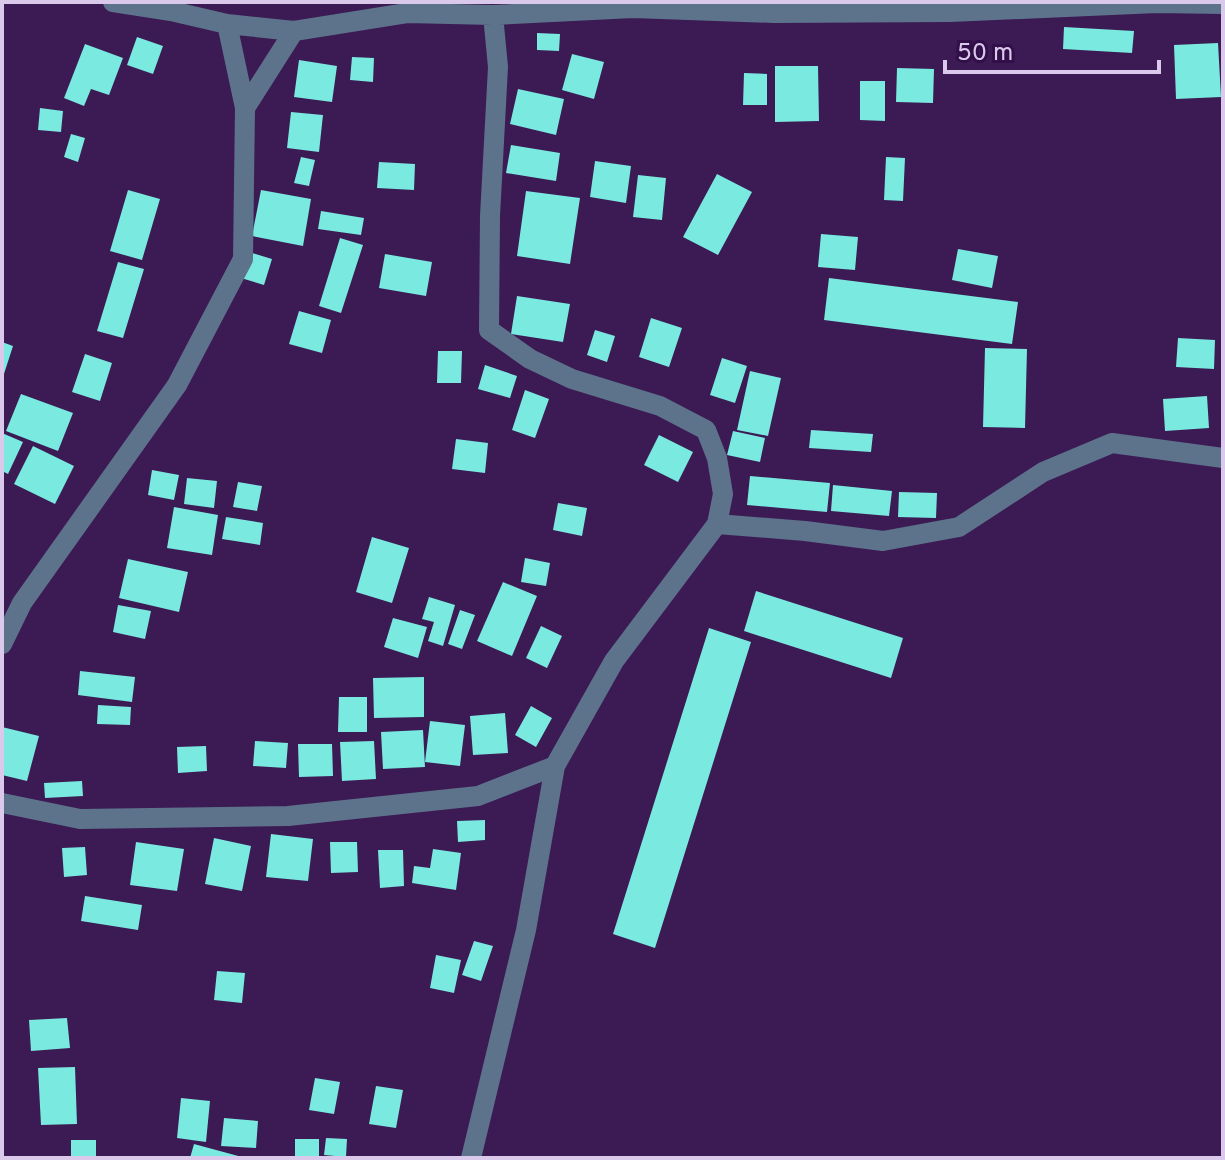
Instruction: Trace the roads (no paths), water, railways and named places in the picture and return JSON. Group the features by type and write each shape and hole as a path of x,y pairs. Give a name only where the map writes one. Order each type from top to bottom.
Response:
{"street":[{"path":"113,2 227,24 294,31 407,7 493,15 633,8 774,13 950,12 1157,3 1223,4"},
{"path":"471,1158 526,930 555,766 614,661 717,524 723,494 717,458 706,430 660,406 572,379 530,359 489,330 490,216 498,67 493,15"},
{"path":"2,644 22,603 177,385 243,259 245,108 227,24"},
{"path":"245,108 294,31"},
{"path":"717,524 883,541 959,527 1043,472 1112,443 1223,458"},
{"path":"2,803 80,819 288,816 478,796 555,766"}]}
